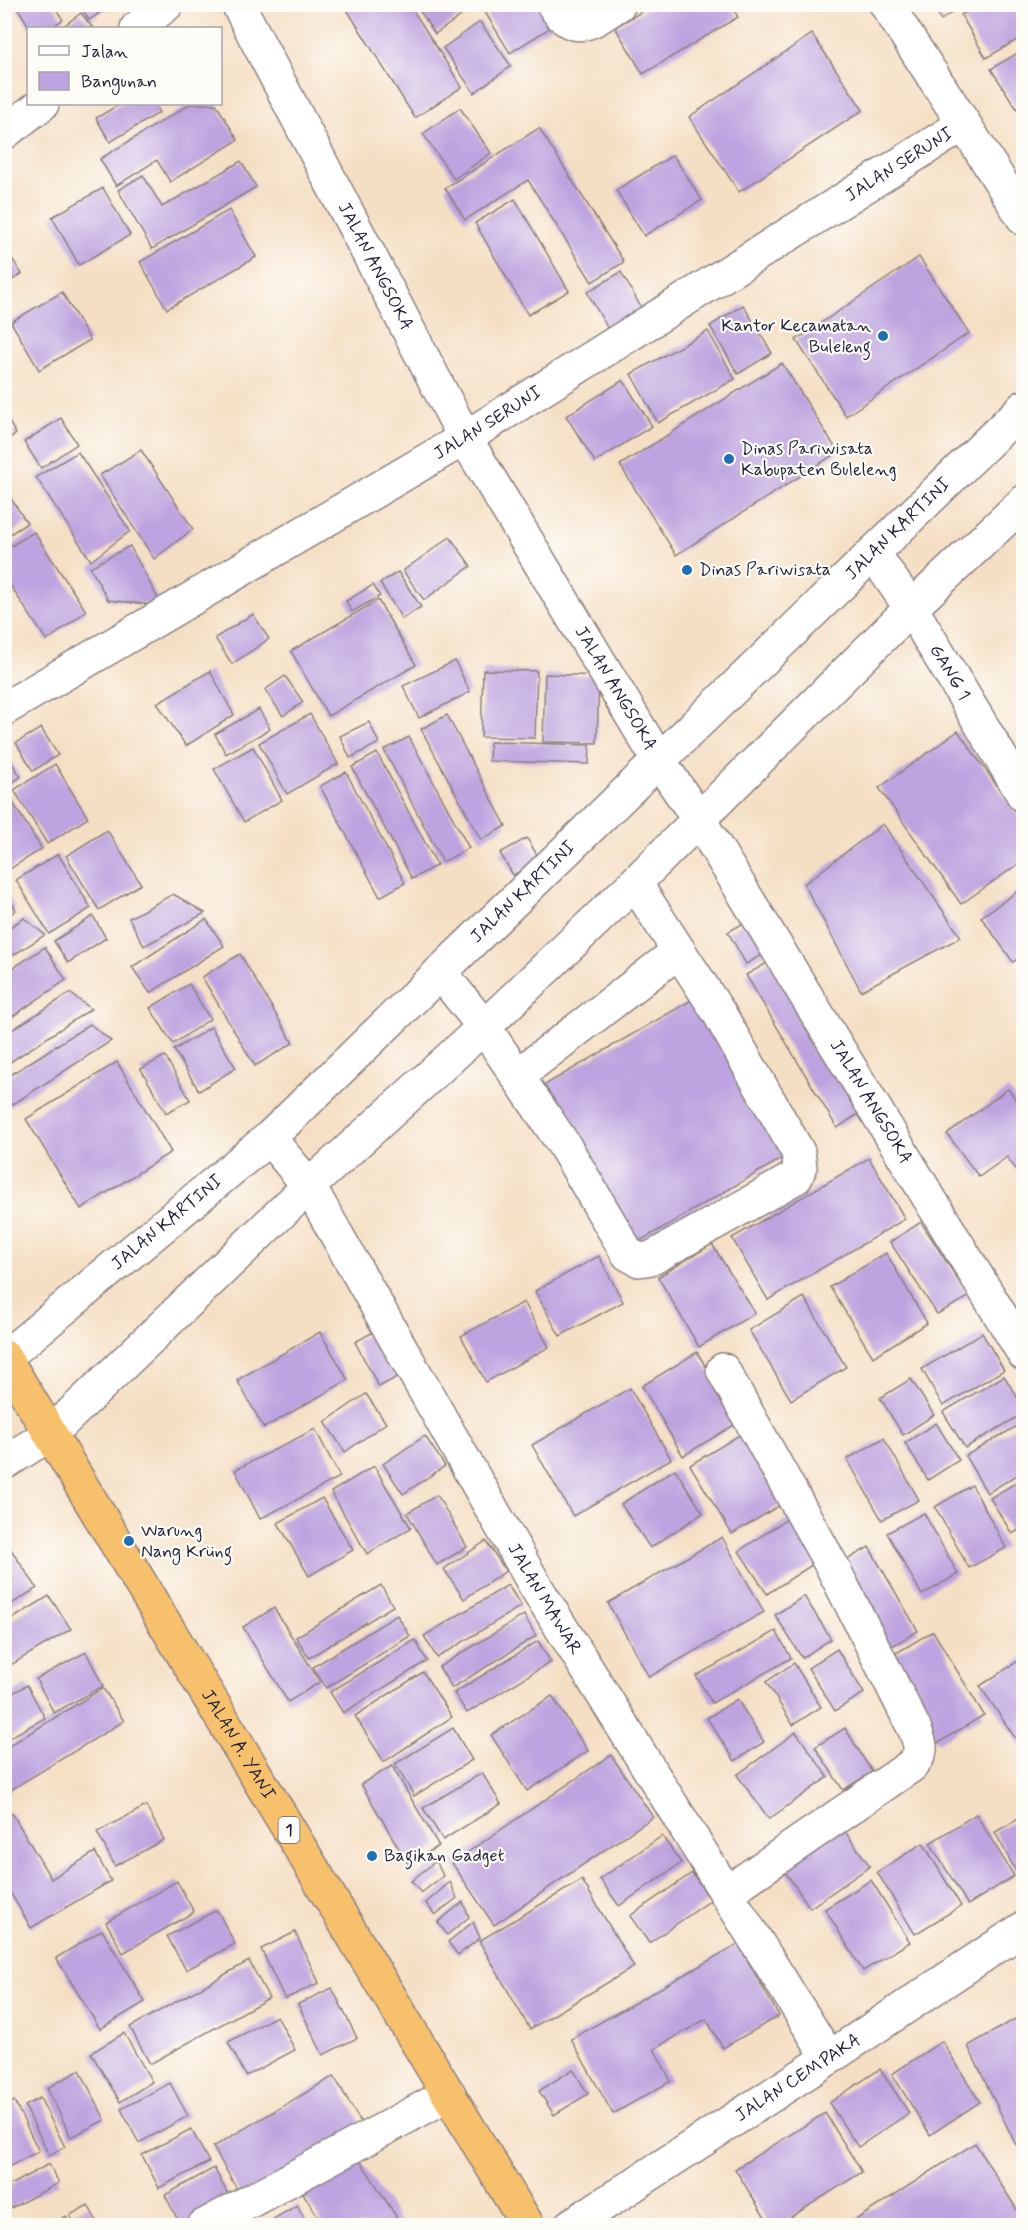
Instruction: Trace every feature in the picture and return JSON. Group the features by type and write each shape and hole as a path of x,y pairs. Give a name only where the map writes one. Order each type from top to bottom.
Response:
{"highway":[{"name":"JALAN A. YANI","path":"5,1357 528,2226"}],"street":[{"path":"137,27 167,4"},
{"name":"JALAN ANGSOKA","path":"238,4 465,438 659,761 698,818 1023,1354"},
{"path":"553,4 566,21 577,25 592,21 619,4"},
{"path":"886,4 964,123 1023,219"},
{"path":"4,133 41,105"},
{"name":"JALAN SERUNI","path":"4,709 465,438 964,123"},
{"name":"JALAN KARTINI","path":"5,1357 269,1138 1023,407"},
{"path":"4,1463 50,1434 309,1186 484,1027 635,883 911,608 1023,502"},
{"name":"GANG 1","path":"873,553 911,608 1023,796"},
{"path":"440,972 484,1027 564,1145 628,1254 639,1260 652,1258 796,1177 800,1167 798,1152 720,1013 635,883"},
{"path":"517,1076 679,951"},
{"name":"JALAN MAWAR","path":"269,1138 309,1186 536,1587 829,2058"},
{"path":"723,1370 833,1568 910,1719 921,1747 918,1757 911,1766 726,1893"},
{"name":"JALAN CEMPAKA","path":"570,2226 829,2058 1023,1928"},
{"path":"204,2226 449,2094"}],"building":[{"path":"15,4 53,4 63,20 52,27 29,27"},
{"path":"79,4 114,4 89,20"},
{"path":"350,4 409,4 462,87 415,118 346,8"},
{"path":"415,4 469,4 472,8 435,34"},
{"path":"480,4 539,4 553,26 510,53"},
{"path":"932,4 964,4 941,20"},
{"path":"979,4 1024,4 1024,36 986,58 961,15"},
{"path":"653,5 731,5 738,17 643,74 615,27"},
{"path":"81,13 92,27 62,27"},
{"path":"480,22 511,66 474,93 443,48"},
{"path":"812,34 863,110 739,192 689,117"},
{"path":"1024,49 1024,120 991,69"},
{"path":"118,105 155,105 159,113 110,142 96,118"},
{"path":"188,105 217,105 238,140 170,182 157,160 116,186 100,159"},
{"path":"460,108 491,153 454,179 423,134"},
{"path":"539,128 624,262 592,282 528,180 465,220 445,188"},
{"path":"673,155 702,200 644,236 616,190"},
{"path":"241,161 256,187 152,249 118,190 143,175 162,207"},
{"path":"103,188 130,235 79,265 52,217"},
{"path":"515,199 569,291 528,315 475,223"},
{"path":"229,210 256,257 167,309 140,262"},
{"path":"4,246 22,274 4,285"},
{"name":"Kantor Kecamatan Buleleng","path":"919,257 969,333 846,416 796,340"},
{"path":"621,272 642,309 608,329 587,292"},
{"path":"62,292 90,340 39,370 11,322"},
{"path":"743,305 772,353 738,374 710,326"},
{"path":"708,331 735,379 658,423 631,374"},
{"name":"Dinas Pariwisata Kabupaten Buleleng","path":"782,363 838,452 676,555 620,465"},
{"path":"623,380 652,426 595,462 566,416"},
{"path":"5,415 16,434 5,441"},
{"path":"61,418 77,444 41,468 24,442"},
{"path":"141,450 193,529 154,559 100,475"},
{"path":"78,452 130,531 91,561 36,477"},
{"path":"10,497 27,523 4,538 4,501"},
{"path":"34,532 86,611 47,641 4,576 4,550"},
{"path":"450,537 471,566 424,600 403,571"},
{"path":"130,546 162,606 108,600 90,567"},
{"path":"398,572 421,607 402,619 380,583"},
{"path":"373,585 380,596 352,612 346,601"},
{"path":"378,600 416,665 328,716 291,651"},
{"path":"253,614 269,639 232,664 215,638"},
{"path":"455,661 470,692 419,718 403,686"},
{"path":"483,670 537,671 535,738 481,737"},
{"path":"210,671 234,715 186,746 157,703"},
{"path":"545,674 599,676 597,743 543,742"},
{"path":"285,676 303,702 283,716 265,690"},
{"path":"259,709 270,729 226,754 215,734"},
{"path":"310,714 338,764 287,794 259,743"},
{"path":"447,715 506,826 481,840 421,729"},
{"path":"369,722 379,743 350,758 340,736"},
{"path":"41,728 58,755 33,771 16,743"},
{"path":"958,731 1024,824 1024,860 961,904 879,788"},
{"path":"409,737 469,848 443,862 384,750"},
{"path":"490,742 590,745 589,764 489,761"},
{"path":"253,747 282,800 244,822 214,769"},
{"path":"4,751 21,777 4,788"},
{"path":"377,753 437,865 412,879 352,767"},
{"path":"55,764 88,818 47,844 14,790"},
{"path":"346,772 405,883 380,897 320,786"},
{"path":"8,795 42,849 5,872 5,797"},
{"path":"883,824 961,937 861,991 804,884"},
{"path":"107,830 141,884 99,910 66,856"},
{"path":"527,838 540,860 513,875 500,853"},
{"path":"58,854 91,908 49,934 16,880"},
{"path":"1024,887 1024,954 1013,962 981,917"},
{"path":"5,891 16,910 5,918"},
{"path":"173,894 205,913 144,946 129,918"},
{"path":"93,916 106,938 68,963 54,941"},
{"path":"24,918 45,935 4,961 4,931"},
{"path":"206,919 224,946 150,993 132,967"},
{"path":"749,920 767,952 746,964 728,932"},
{"path":"45,947 66,980 4,1022 4,974"},
{"path":"240,954 293,1043 255,1066 202,977"},
{"path":"774,959 863,1111 837,1128 746,975"},
{"path":"189,984 210,1019 173,1044 150,1008"},
{"path":"70,993 91,1009 4,1066 4,1035"},
{"path":"695,998 786,1156 635,1244 543,1086"},
{"path":"90,1024 111,1041 4,1110 4,1079"},
{"path":"211,1027 236,1068 199,1091 174,1050"},
{"path":"165,1056 190,1100 166,1113 141,1069"},
{"path":"117,1062 171,1152 81,1209 26,1119"},
{"path":"1008,1089 1024,1111 1024,1180 1007,1157 979,1177 947,1134"},
{"path":"869,1158 905,1219 768,1300 732,1238"},
{"path":"921,1222 969,1297 937,1314 890,1242"},
{"path":"712,1244 755,1313 699,1347 658,1277"},
{"path":"886,1253 927,1323 873,1357 830,1287"},
{"path":"599,1256 623,1302 560,1336 535,1291"},
{"path":"804,1297 846,1367 791,1400 749,1330"},
{"path":"524,1302 549,1347 486,1382 461,1336"},
{"path":"386,1325 410,1370 379,1387 355,1342"},
{"path":"320,1332 348,1380 264,1428 237,1380"},
{"path":"982,1333 1004,1370 943,1406 922,1369"},
{"path":"697,1352 739,1422 683,1456 642,1386"},
{"path":"1004,1376 1024,1408 1024,1413 965,1448 943,1412"},
{"path":"911,1379 934,1415 903,1435 880,1398"},
{"path":"630,1388 671,1459 573,1516 532,1445"},
{"path":"366,1394 386,1423 345,1452 325,1422"},
{"path":"1024,1422 1024,1471 987,1493 965,1456"},
{"path":"936,1423 959,1460 928,1480 905,1443"},
{"path":"315,1429 340,1477 260,1519 235,1470"},
{"path":"746,1431 787,1501 732,1534 690,1465"},
{"path":"425,1436 445,1466 403,1494 383,1464"},
{"path":"884,1438 919,1500 882,1520 847,1459"},
{"path":"374,1466 411,1528 367,1554 331,1492"},
{"path":"675,1469 703,1513 650,1548 621,1504"},
{"path":"1024,1478 1024,1527 1012,1534 990,1498"},
{"path":"972,1485 1006,1548 969,1568 935,1507"},
{"path":"437,1495 467,1547 437,1565 407,1513"},
{"path":"322,1498 353,1550 309,1576 278,1523"},
{"path":"924,1513 958,1574 922,1595 887,1533"},
{"path":"793,1515 821,1559 767,1594 739,1551"},
{"path":"722,1537 764,1612 649,1677 608,1603"},
{"path":"4,1539 37,1588 4,1609"},
{"path":"486,1541 506,1571 464,1599 444,1569"},
{"path":"869,1547 918,1631 887,1649 838,1565"},
{"path":"381,1585 393,1606 309,1658 296,1637"},
{"path":"508,1585 521,1606 437,1658 424,1636"},
{"path":"49,1596 71,1629 4,1669 4,1624"},
{"path":"804,1596 831,1639 802,1658 775,1615"},
{"path":"274,1608 320,1682 288,1702 243,1627"},
{"path":"397,1615 410,1636 326,1688 313,1667"},
{"path":"524,1615 536,1636 452,1688 439,1667"},
{"path":"776,1631 791,1658 712,1703 696,1676"},
{"path":"933,1631 984,1715 938,1743 888,1658"},
{"path":"415,1640 427,1661 343,1713 330,1692"},
{"path":"538,1641 551,1662 467,1713 454,1693"},
{"path":"837,1649 864,1693 835,1711 808,1668"},
{"path":"86,1652 103,1686 54,1713 36,1679"},
{"path":"1024,1657 1024,1751 980,1686"},
{"path":"794,1663 821,1707 793,1725 766,1682"},
{"path":"423,1672 452,1717 384,1762 355,1716"},
{"path":"27,1685 45,1718 5,1740 5,1697"},
{"path":"103,1688 124,1721 4,1794 4,1749"},
{"path":"552,1696 588,1751 527,1791 491,1735"},
{"path":"737,1699 764,1742 735,1761 707,1718"},
{"path":"453,1728 472,1760 414,1796 395,1764"},
{"path":"845,1728 872,1772 843,1790 815,1747"},
{"path":"796,1732 828,1777 769,1819 737,1775"},
{"path":"611,1755 653,1817 494,1925 452,1863"},
{"path":"392,1766 439,1846 408,1864 361,1784"},
{"path":"482,1773 501,1804 443,1840 423,1808"},
{"path":"146,1806 164,1840 115,1866 97,1832"},
{"path":"12,1813 51,1879 95,1852 111,1881 31,1928 4,1882 4,1817"},
{"path":"976,1814 1014,1876 968,1905 930,1843"},
{"path":"1024,1816 1024,1872 1018,1875 995,1832"},
{"path":"838,1822 870,1866 810,1908 779,1863"},
{"path":"662,1836 681,1863 619,1906 600,1879"},
{"path":"923,1843 961,1906 915,1934 877,1872"},
{"path":"436,1861 443,1876 421,1893 411,1881"},
{"path":"692,1873 711,1900 649,1943 630,1916"},
{"path":"582,1880 634,1967 530,2029 479,1941"},
{"path":"871,1880 910,1942 863,1971 825,1909"},
{"path":"177,1881 194,1912 123,1953 106,1922"},
{"path":"450,1882 457,1898 435,1915 426,1903"},
{"path":"463,1902 469,1917 447,1935 438,1922"},
{"path":"217,1910 235,1944 186,1970 167,1936"},
{"path":"473,1922 480,1938 458,1955 448,1942"},
{"path":"102,1930 145,2002 100,2029 56,1958"},
{"path":"295,1932 319,1983 285,1999 261,1949"},
{"path":"738,1944 779,2016 723,2048 706,2019 654,2049 671,2081 613,2114 571,2039"},
{"path":"249,1961 269,1998 150,2064 130,2027"},
{"path":"332,1988 357,2038 323,2055 298,2004"},
{"path":"1024,2014 1024,2140 1016,2145 968,2046"},
{"path":"277,2016 295,2050 246,2076 228,2042"},
{"path":"124,2033 152,2082 120,2102 91,2053"},
{"path":"942,2041 980,2102 930,2135 892,2074"},
{"path":"573,2069 588,2094 554,2115 539,2091"},
{"path":"880,2069 909,2113 858,2147 829,2103"},
{"path":"80,2070 105,2120 71,2137 47,2088"},
{"path":"334,2076 363,2126 241,2196 213,2147"},
{"path":"170,2083 188,2116 139,2143 121,2109"},
{"path":"40,2098 65,2147 49,2155 25,2106"},
{"path":"14,2101 39,2151 6,2168 4,2106"},
{"path":"825,2113 862,2172 777,2226 770,2226 735,2169"},
{"path":"191,2129 209,2162 159,2188 142,2155"},
{"path":"975,2143 1024,2221 1024,2226 846,2226"},
{"path":"358,2157 401,2224 399,2226 324,2226 303,2193"},
{"path":"49,2164 59,2183 11,2208 4,2196 4,2188"},
{"path":"214,2168 232,2202 188,2226 181,2226 165,2195"},
{"path":"88,2205 99,2226 75,2226 70,2215"},
{"path":"297,2205 309,2226 262,2226"},
{"path":"66,2216 71,2226 49,2226"}],"place":[{"name":"Kantor Kecamatan Buleleng","path":"883,336"},
{"name":"Dinas Pariwisata Kabupaten Buleleng","path":"729,459"},
{"name":"Dinas Pariwisata","path":"687,570"},
{"name":"Warung Nang Krüng","path":"129,1541"},
{"name":"Bagikan Gadget","path":"372,1856"}]}
